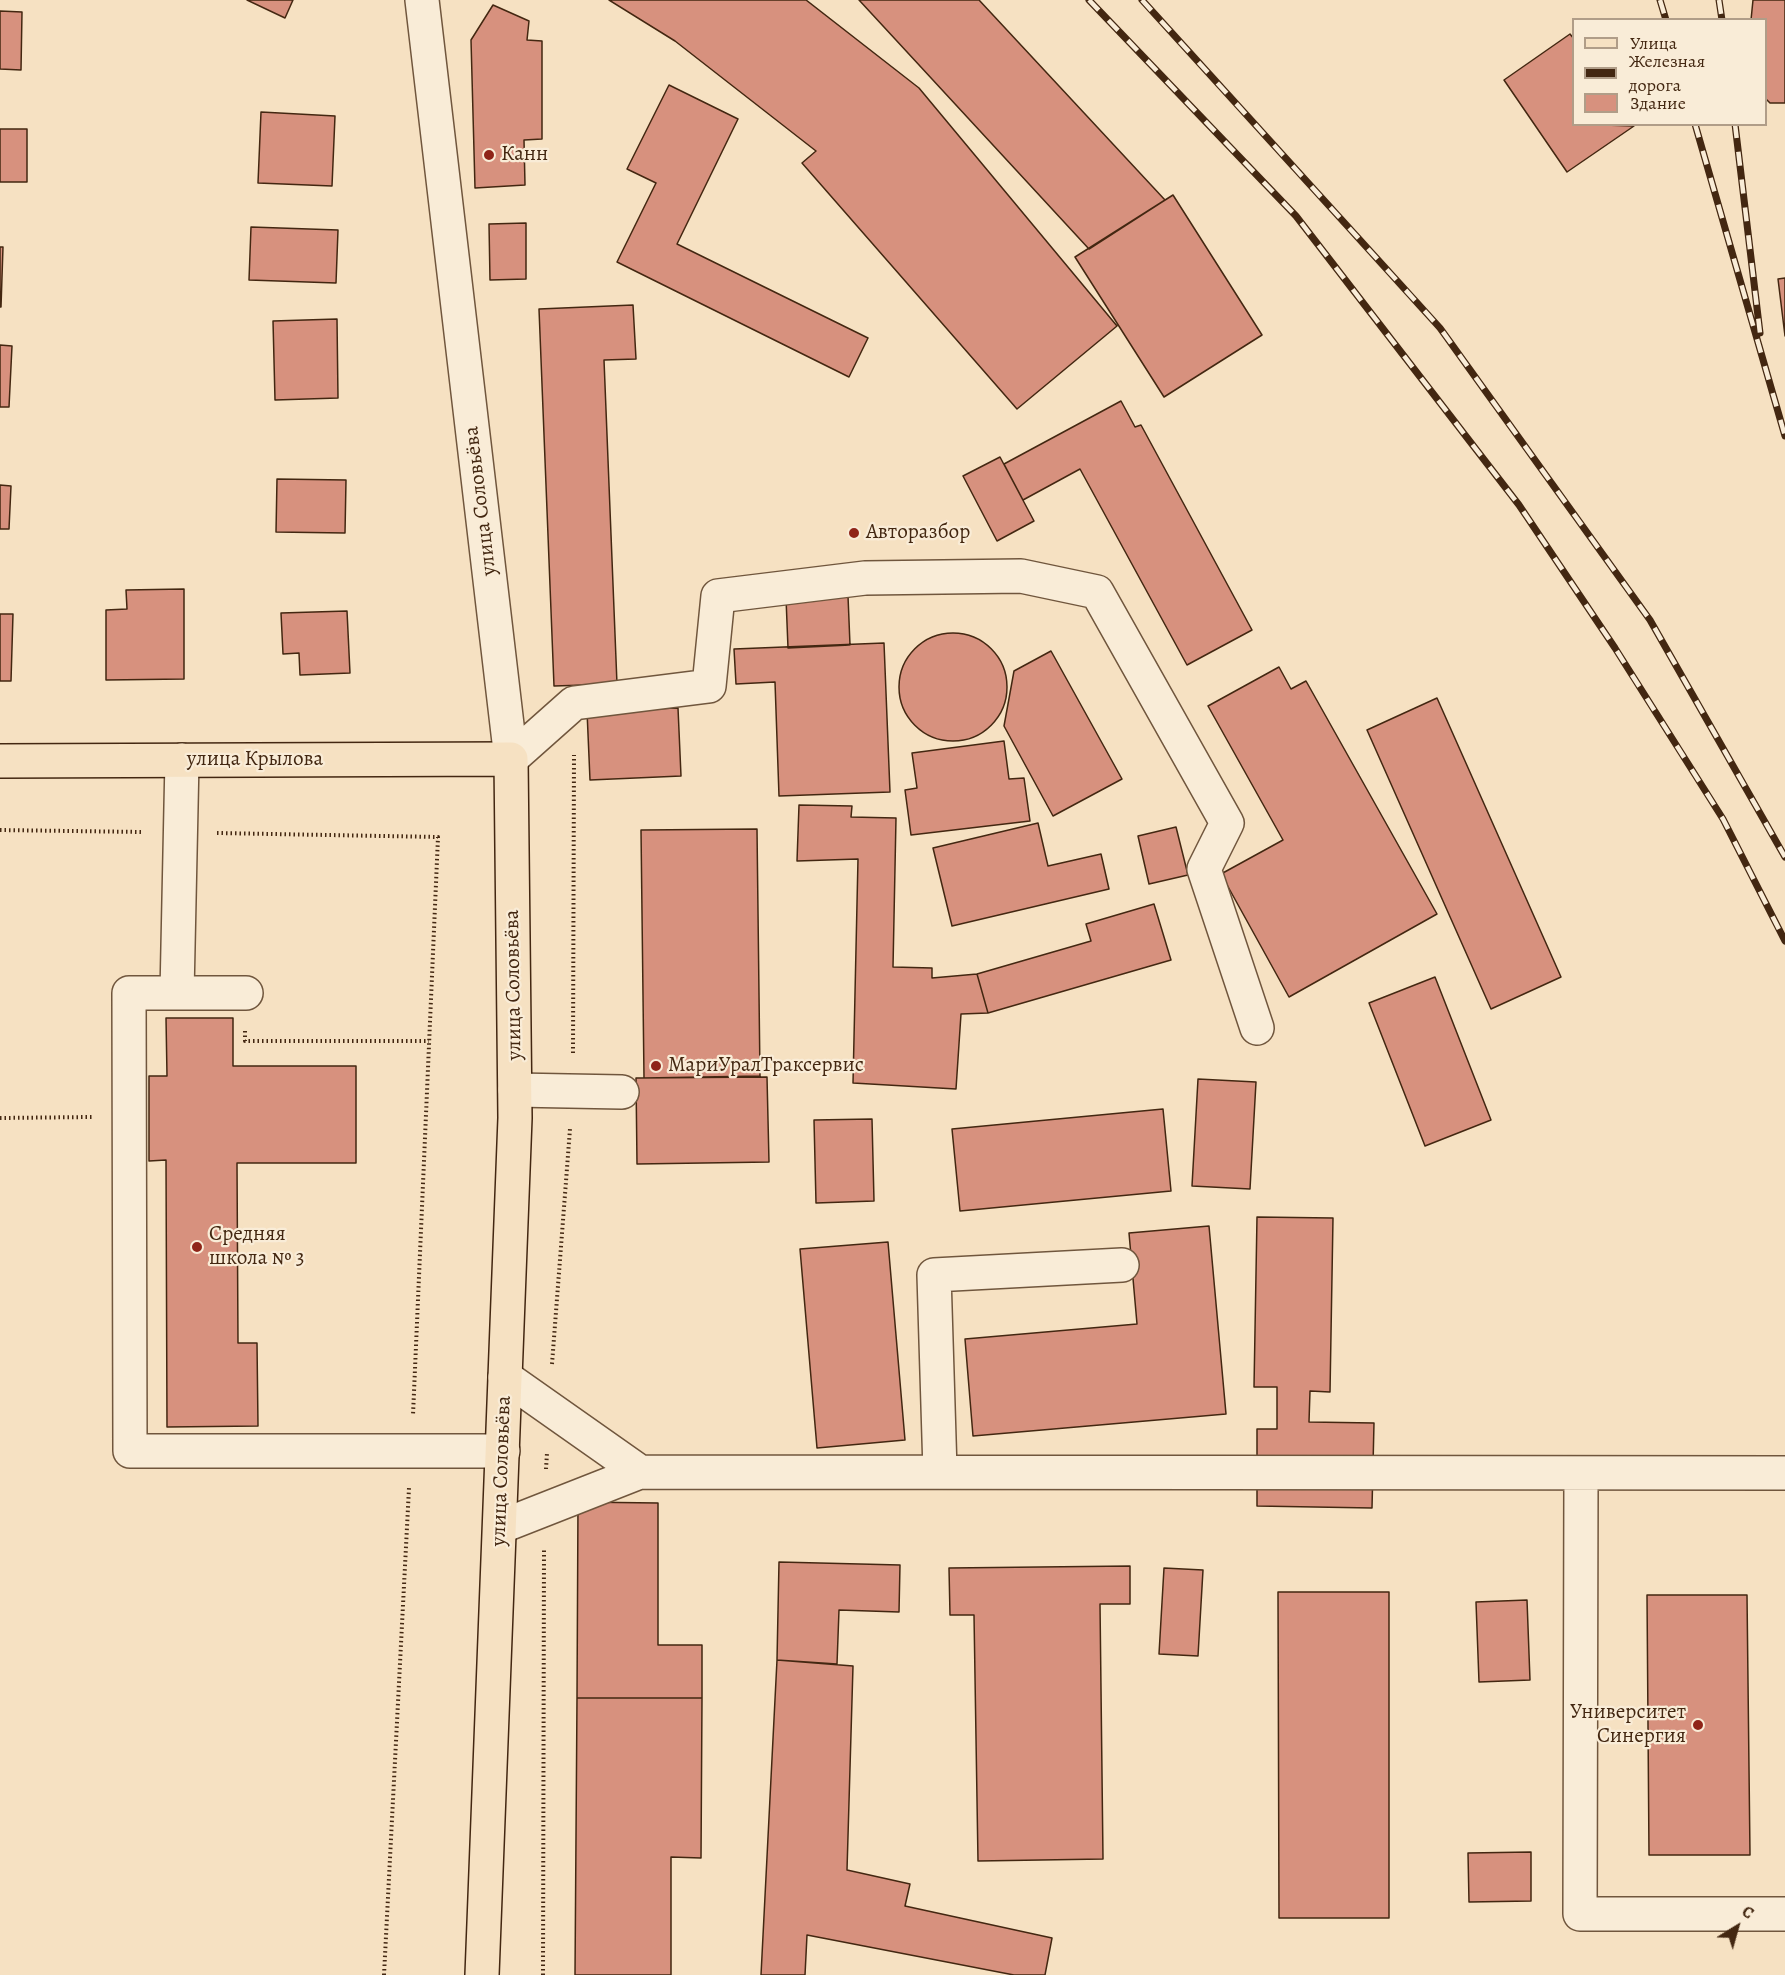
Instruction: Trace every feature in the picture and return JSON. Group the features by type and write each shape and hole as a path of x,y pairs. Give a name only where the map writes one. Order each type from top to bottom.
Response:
{"main road":[{"name":"улица Крылова","path":"0,760 511,759"},
{"name":"улица Соловьёва","path":"482,1975 515,1090 511,759"}],"street":[{"name":"улица Соловьёва","path":"422,0 511,759"},
{"path":"511,759 574,703 709,686 718,596 876,578 1021,576 1097,592 1227,823 1204,869 1257,1028"},
{"path":"177,993 182,760"},
{"path":"246,993 129,993 130,1451 502,1451"},
{"path":"515,1090 622,1092"},
{"path":"940,1471 934,1275 1122,1265"},
{"path":"505,1377 640,1472"},
{"path":"500,1527 640,1472 1785,1473"},
{"path":"1581,1473 1580,1914 1785,1914"}],"path":[{"path":"543,1975 544,1509 549,1408 573,1091 574,703"},
{"path":"0,830 438,837 411,1452 384,1975"},
{"path":"246,993 245,1041 429,1041"},
{"path":"0,1118 103,1117"}],"building":[{"path":"247,0 293,0 285,18"},
{"path":"609,0 806,0 919,88 1117,326 1017,409 802,163 816,151 675,41"},
{"path":"859,0 979,0 1165,200 1089,249"},
{"path":"1753,0 1785,0 1785,103 1770,103 1767,100 1767,18 1751,18"},
{"path":"493,5 529,21 527,40 542,41 542,139 524,140 525,185 475,188 471,40"},
{"path":"0,11 22,12 21,70 0,69"},
{"path":"1570,34 1572,36 1572,126 1634,126 1567,172 1504,80"},
{"path":"669,85 738,119 677,244 868,338 849,377 617,262 656,183 627,169"},
{"path":"261,112 335,116 332,186 258,183"},
{"path":"0,129 27,129 27,182 0,182"},
{"path":"1173,195 1262,335 1164,397 1075,257"},
{"path":"526,223 526,279 490,280 489,224"},
{"path":"251,227 338,230 336,283 249,280"},
{"path":"0,247 3,247 1,307 0,307"},
{"path":"1785,278 1785,336 1778,279"},
{"path":"633,305 636,359 604,360 617,684 554,686 539,309"},
{"path":"337,319 338,398 275,400 273,321"},
{"path":"0,345 12,346 9,407 0,407"},
{"path":"1121,401 1135,427 1141,425 1252,630 1187,665 1080,469 1023,500 1004,464"},
{"path":"1000,457 1034,521 997,541 963,476"},
{"path":"277,479 346,480 345,533 276,532"},
{"path":"0,485 11,486 9,529 0,529"},
{"path":"184,589 184,679 106,680 106,610 127,609 126,590"},
{"path":"848,596 850,645 788,648 786,598"},
{"path":"347,611 350,673 300,675 299,653 283,654 281,613"},
{"path":"0,614 13,614 11,681 0,681"},
{"path":"953,633 974,637 991,649 1003,666 1007,687 1003,708 991,725 974,737 953,741 932,737 915,725 903,708 899,687 903,666 915,649 932,637"},
{"path":"884,643 890,792 779,796 775,682 736,684 734,649"},
{"path":"1051,651 1122,779 1053,816 1004,726 1014,671"},
{"path":"1279,667 1291,689 1306,681 1437,914 1289,997 1221,874 1283,840 1208,706"},
{"path":"1437,698 1561,977 1491,1009 1367,730"},
{"path":"678,708 681,776 590,780 587,711"},
{"path":"1004,741 1009,779 1024,778 1030,821 911,835 905,790 917,788 912,753"},
{"path":"799,805 852,806 851,817 896,818 893,967 932,968 932,978 977,974 988,1013 961,1014 956,1089 853,1083 858,859 797,861"},
{"path":"1038,823 1048,866 1101,854 1109,889 952,926 933,848"},
{"path":"1176,827 1188,875 1149,884 1138,836"},
{"path":"757,829 760,1076 644,1078 641,830"},
{"path":"1154,904 1171,960 988,1013 977,974 1091,941 1086,924"},
{"path":"1435,977 1491,1120 1425,1146 1369,1003"},
{"path":"166,1018 233,1018 233,1066 356,1066 356,1163 237,1163 238,1343 257,1343 258,1426 167,1427 166,1160 149,1161 149,1076 167,1076"},
{"path":"767,1077 769,1162 637,1164 636,1078"},
{"path":"1198,1079 1256,1082 1250,1189 1192,1186"},
{"path":"1163,1109 1171,1191 960,1211 952,1129"},
{"path":"872,1119 874,1201 816,1203 814,1120"},
{"path":"1257,1217 1333,1218 1330,1392 1310,1391 1309,1422 1374,1423 1372,1508 1257,1506 1257,1429 1277,1429 1277,1387 1254,1387"},
{"path":"1209,1226 1226,1414 973,1436 965,1339 1137,1324 1129,1233"},
{"path":"888,1242 905,1440 817,1448 800,1249"},
{"path":"578,1502 658,1503 658,1645 702,1645 702,1698 577,1698"},
{"path":"779,1562 900,1565 899,1612 839,1610 837,1664 777,1660"},
{"path":"1130,1566 1130,1604 1100,1604 1103,1859 978,1861 974,1615 950,1615 949,1568"},
{"path":"1164,1568 1203,1570 1198,1656 1159,1654"},
{"path":"1278,1592 1389,1592 1389,1918 1279,1918"},
{"name":"Университет Синергия","path":"1647,1595 1747,1595 1750,1855 1649,1855"},
{"path":"1527,1600 1530,1680 1479,1682 1476,1602"},
{"path":"777,1660 853,1666 847,1870 910,1884 905,1906 1052,1938 1045,1975 1014,1975 807,1935 805,1975 761,1975"},
{"path":"577,1698 702,1698 701,1858 671,1857 671,1975 575,1975"},
{"path":"1531,1852 1531,1901 1469,1902 1468,1853"}],"railway":[{"path":"1089,0 1296,216 1519,505 1615,648 1723,819 1785,941"},
{"path":"1142,0 1440,328 1650,620 1785,857"},
{"path":"1660,0 1665,18"},
{"path":"1719,0 1722,18"},
{"path":"1696,126 1785,436"},
{"path":"1735,126 1760,333"}],"place":[{"name":"Канн","path":"489,155"},
{"name":"Авторазбор","path":"854,533"},
{"name":"МариУралТраксервис","path":"656,1066"},
{"name":"Средняя школа № 3","path":"197,1247"},
{"name":"Университет Синергия","path":"1698,1725"}]}
